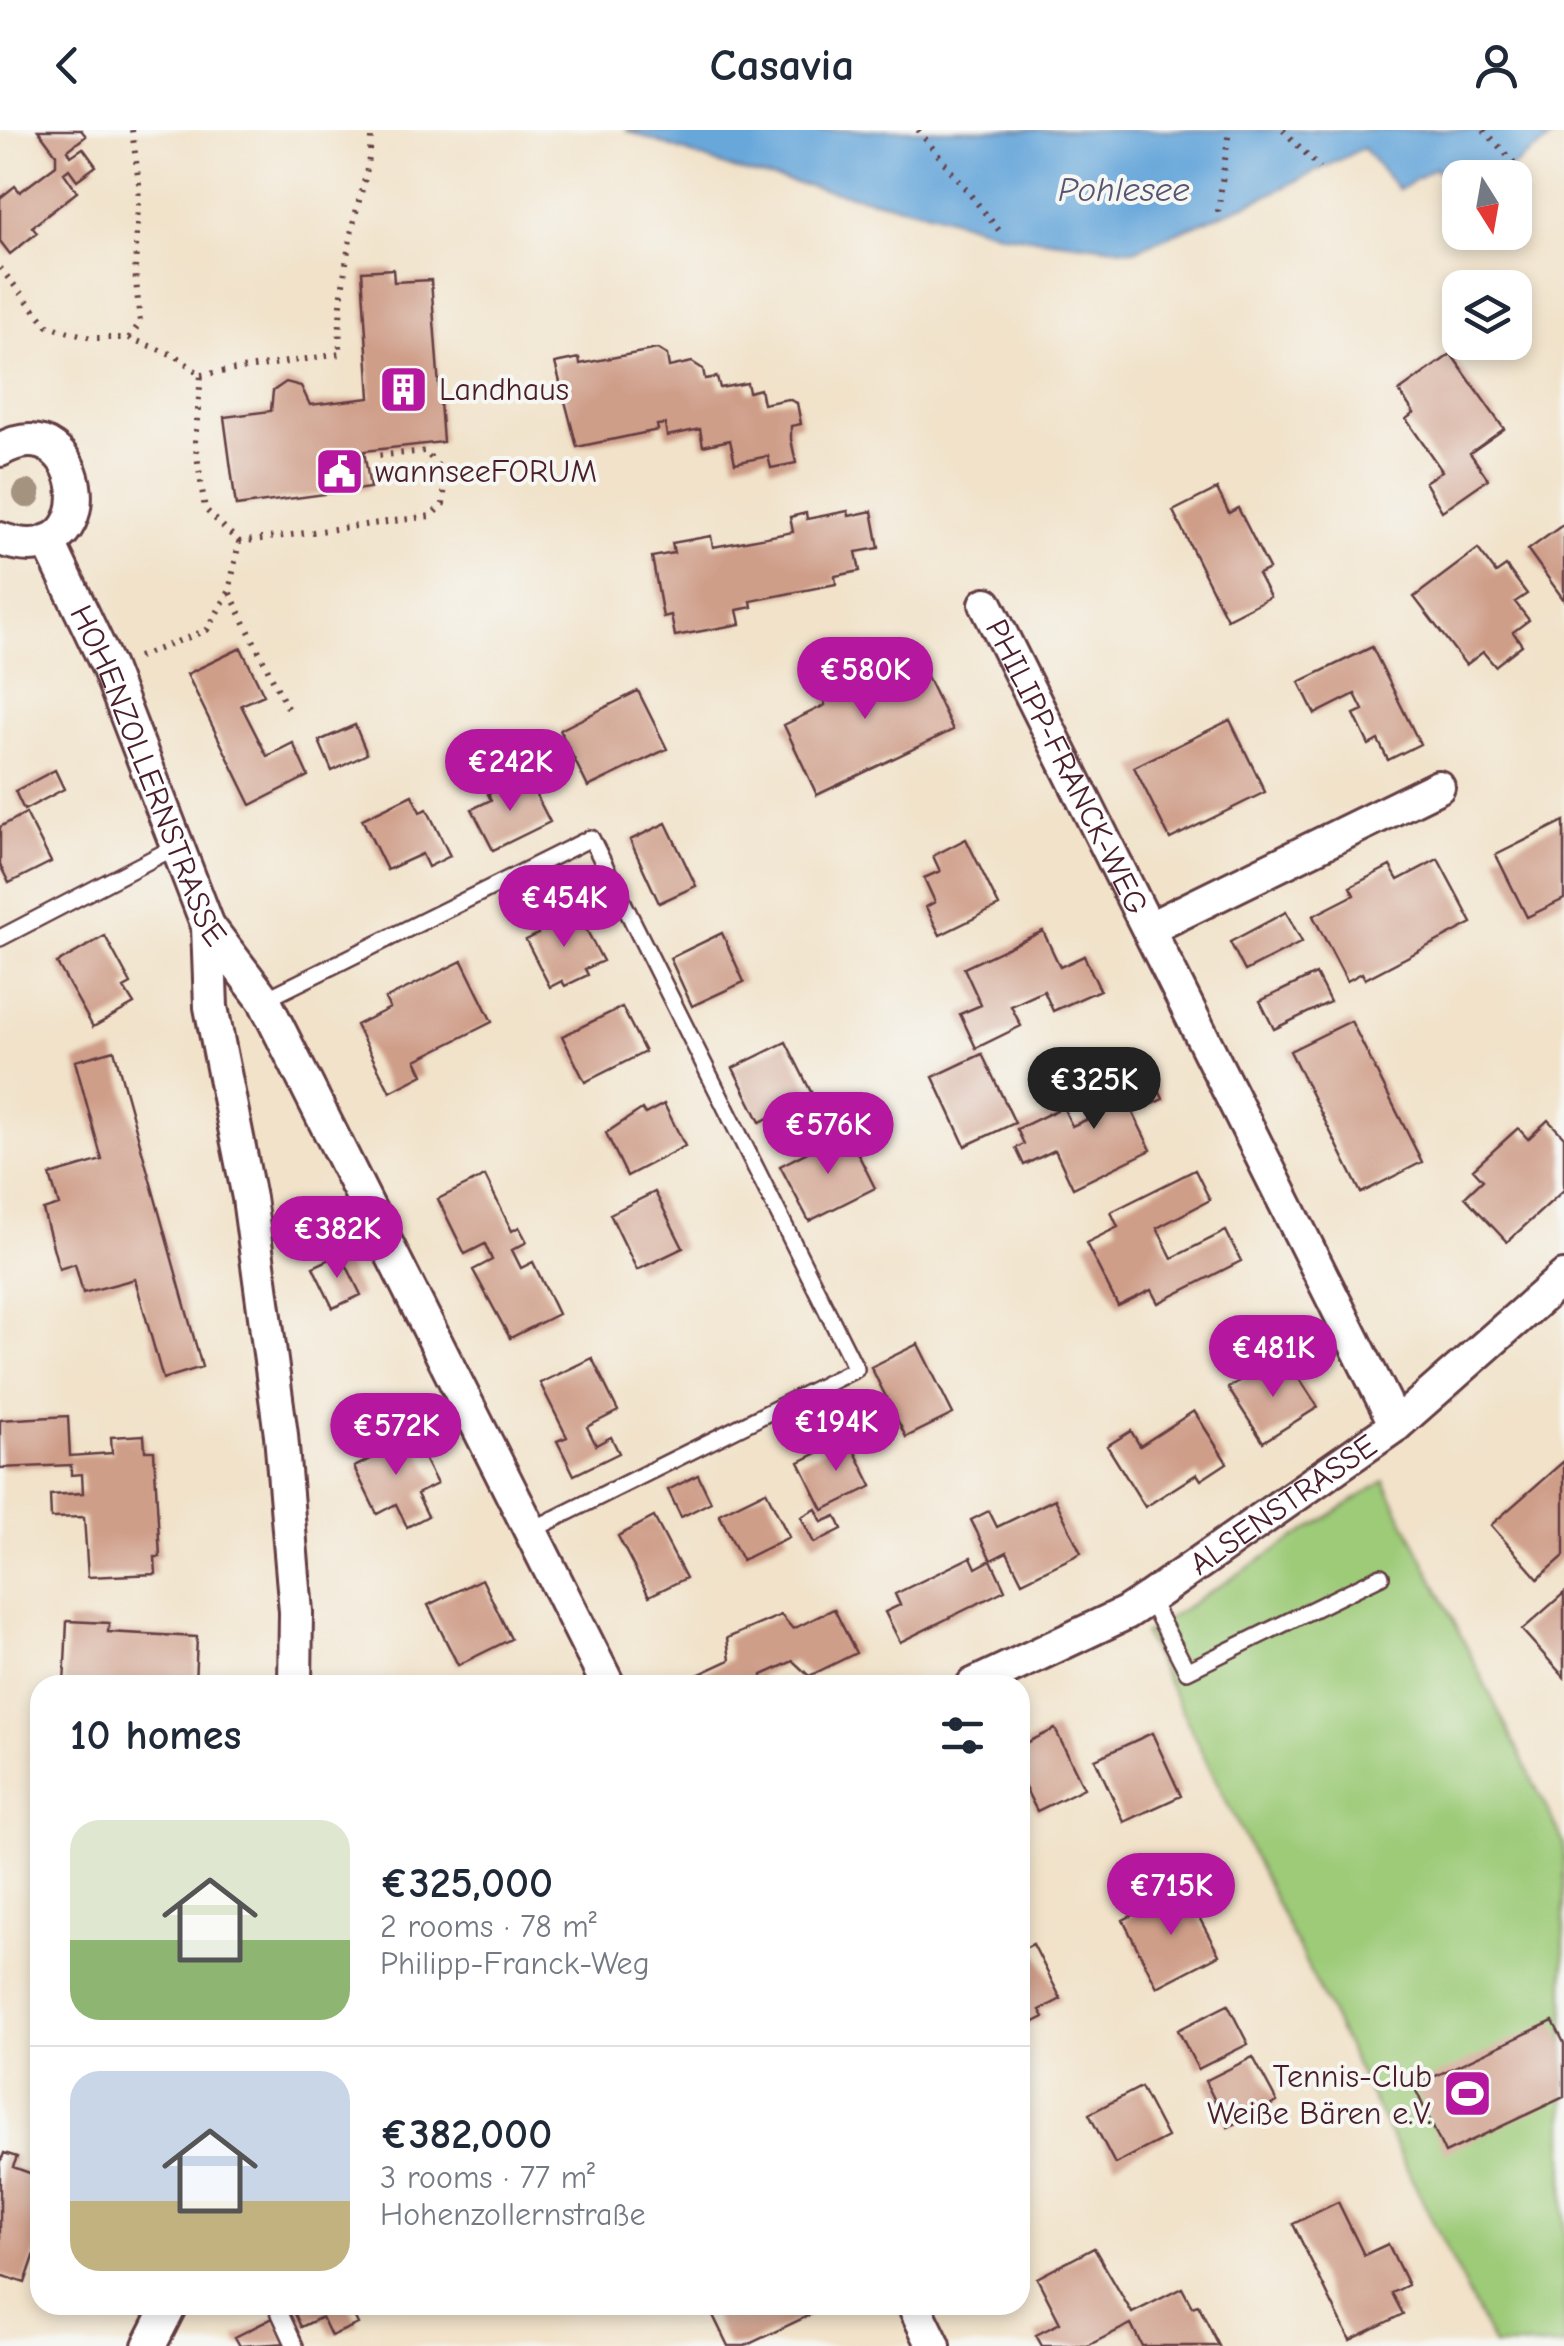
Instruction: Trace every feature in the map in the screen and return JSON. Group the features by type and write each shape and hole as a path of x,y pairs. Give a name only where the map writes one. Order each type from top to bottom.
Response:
{"street":[{"path":"0,450 22,442 40,444 69,464 78,498 73,516 48,541 16,545 0,539"},
{"name":"HOHENZOLLERNSTRASSE","path":"48,541 108,666 208,926 264,1000 603,1675"},
{"name":"PHILIPP-FRANCK-WEG","path":"986,604 1396,1425"},
{"name":"PHILIPP-FRANCK-WEG","path":"1150,928 1438,787"},
{"path":"208,926 211,1007 249,1198 281,1435 296,1612 295,1675"},
{"name":"ALSENSTRASSE","path":"995,1675 1126,1613 1149,1598 1396,1425 1564,1277"},
{"path":"148,2346 165,2315"},
{"path":"919,2315 934,2346"}],"lane":[{"path":"264,1000 590,838 617,891 856,1369 530,1531"},
{"path":"0,938 177,846"},
{"path":"1149,1598 1186,1671 1381,1576"},
{"path":"281,2315 295,2346"}],"path":[{"path":"129,338 140,324 135,252 140,184 132,130"},
{"path":"0,268 48,326 92,338 129,338 176,356 201,375 340,354 338,318 352,230 372,149 371,130"},
{"path":"918,130 1002,234"},
{"path":"1218,212 1229,130"},
{"path":"1283,130 1320,168"},
{"path":"1484,130 1512,160"},
{"path":"201,375 195,442 205,508 239,542"},
{"path":"239,542 431,516 443,504 446,476 430,455 424,452 375,456"},
{"path":"108,666 207,630 229,592 239,542"},
{"path":"229,592 288,710"}],"green space":[{"name":"Tennis-Club Weiße Bären e.V.","path":"1384,1481 1564,1843 1564,2346 1494,2346 1144,1634"}],"water":[{"name":"Pohlesee","path":"625,130 1563,130 1522,160 1442,160 1442,177 1435,167 1399,190 1363,148 1264,197 1134,250 1002,234 933,213 736,170"}],"building":[{"path":"38,130 81,130 86,136 68,150 71,156 83,148 96,166 77,180 69,169 64,173 77,192 32,227 37,233 10,254 0,241 0,198 15,186 20,192 56,165 56,154"},
{"name":"Landhaus","path":"393,269 394,282 431,280 443,442 364,451 370,488 236,506 224,417 271,411 273,391 286,382 301,386 310,405 370,398 362,271"},
{"path":"657,349 667,355 669,367 692,362 703,369 705,379 717,377 720,388 747,383 749,392 760,389 763,404 788,399 797,403 801,424 791,426 796,463 771,468 768,456 735,463 730,440 703,446 700,429 667,436 665,424 657,425 658,430 577,447 555,363 579,358 580,364"},
{"path":"1443,360 1455,360 1504,429 1470,453 1488,479 1442,511 1425,482 1442,471 1406,419 1414,413 1399,391"},
{"path":"1217,489 1229,513 1238,508 1269,569 1258,574 1270,597 1227,619 1173,511"},
{"path":"848,511 849,516 872,511 879,548 856,552 860,571 835,576 836,584 751,601 752,607 737,610 740,624 675,636 671,615 663,617 652,557 674,553 672,543 711,536 713,547 793,532 790,517 806,513 807,519"},
{"path":"1564,524 1564,600 1528,550"},
{"path":"1478,549 1496,573 1506,566 1527,594 1515,602 1529,620 1513,632 1522,645 1495,666 1483,652 1466,665 1414,597"},
{"path":"1372,647 1420,744 1388,760 1378,740 1369,745 1354,714 1363,710 1355,694 1315,714 1299,682"},
{"path":"241,648 264,695 241,705 267,756 293,743 308,776 251,805 187,674"},
{"path":"832,659 859,662 870,684 919,660 953,730 817,795 784,725 825,705 819,673"},
{"path":"638,691 667,749 588,787 560,730"},
{"path":"1230,720 1265,792 1170,839 1134,767"},
{"path":"355,725 367,754 332,771 319,741"},
{"path":"55,770 64,789 24,810 15,791"},
{"path":"529,781 550,822 493,850 472,809 491,800 488,794 507,784 510,791"},
{"path":"412,795 420,812 427,809 450,856 428,867 422,854 387,870 362,819"},
{"path":"26,813 51,862 9,883 0,865 0,827"},
{"path":"1564,821 1564,899 1527,917 1496,855"},
{"path":"666,823 696,886 659,903 630,840"},
{"path":"966,839 999,906 940,935 926,907 935,902 924,878 940,871 933,856"},
{"path":"1438,859 1472,923 1365,979 1362,973 1347,981 1313,916 1354,895 1350,887 1390,866 1398,880"},
{"path":"1286,912 1302,942 1245,971 1230,942"},
{"path":"578,914 603,961 585,969 588,975 565,986 562,981 550,987 526,940 538,934 535,928 558,916 561,922"},
{"path":"1043,931 1060,967 1084,956 1100,990 1053,1011 1044,991 1011,1006 1021,1026 976,1048 960,1014 981,1005 964,968"},
{"path":"722,933 744,982 692,1006 670,958"},
{"path":"105,936 131,984 124,988 134,1004 93,1027 57,963"},
{"path":"462,961 492,1022 416,1060 423,1075 390,1092 356,1025 390,1008 385,999"},
{"path":"1316,974 1330,1002 1274,1029 1260,1001"},
{"path":"622,1007 645,1052 585,1082 562,1036"},
{"path":"1351,1021 1422,1162 1361,1193 1290,1051"},
{"path":"786,1042 813,1096 760,1122 733,1068"},
{"path":"114,1050 202,1367 163,1379 135,1279 83,1293 75,1264 59,1269 43,1210 59,1205 50,1175 102,1160 75,1061"},
{"path":"982,1054 1015,1123 965,1146 933,1077"},
{"path":"1138,1070 1146,1086 1155,1082 1163,1099 1133,1113 1151,1150 1073,1188 1055,1150 1024,1165 1016,1148 1024,1144 1017,1129 1063,1107 1072,1126 1088,1119 1102,1112 1093,1092"},
{"path":"664,1104 685,1146 627,1176 606,1133 642,1109 645,1114"},
{"path":"1548,1120 1564,1137 1564,1190 1507,1242 1465,1197 1483,1180 1473,1169 1518,1128 1528,1139"},
{"path":"847,1132 875,1188 809,1221 780,1166"},
{"path":"1195,1170 1210,1200 1157,1228 1172,1258 1226,1231 1241,1261 1158,1303 1151,1290 1118,1306 1086,1243 1118,1227 1111,1212"},
{"path":"485,1176 512,1231 519,1227 527,1242 512,1250 521,1268 533,1262 558,1314 510,1338 473,1270 492,1260 485,1244 465,1254 438,1199"},
{"path":"655,1192 683,1248 637,1270 610,1214"},
{"path":"341,1254 361,1295 333,1308 313,1267"},
{"path":"918,1344 953,1414 906,1437 871,1367"},
{"path":"592,1358 618,1411 587,1427 596,1445 611,1437 619,1453 574,1475 557,1441 567,1437 540,1383"},
{"path":"1288,1361 1318,1407 1263,1442 1228,1388 1256,1370 1261,1379"},
{"path":"1194,1411 1227,1463 1201,1480 1197,1474 1145,1507 1107,1446 1131,1431 1140,1446"},
{"path":"68,1416 70,1456 112,1453 111,1437 144,1435 145,1451 154,1451 160,1557 155,1557 156,1574 88,1577 84,1517 51,1518 50,1495 83,1493 82,1474 71,1475 71,1465 0,1468 0,1420"},
{"path":"389,1435 395,1447 413,1437 437,1484 417,1494 428,1516 407,1527 396,1504 377,1514 354,1467 373,1458 366,1445"},
{"path":"848,1438 872,1486 823,1510 799,1462"},
{"path":"1564,1461 1564,1556 1538,1579 1491,1525"},
{"path":"698,1475 711,1502 681,1517 668,1490"},
{"path":"766,1491 789,1537 742,1560 719,1514"},
{"path":"1055,1499 1081,1553 1022,1582 1007,1552 991,1560 971,1520 989,1511 997,1527"},
{"path":"816,1509 822,1522 836,1516 842,1529 814,1543 801,1517"},
{"path":"654,1517 686,1578 649,1596 618,1536"},
{"path":"971,1557 976,1568 991,1560 1005,1590 900,1642 885,1612 900,1605 895,1594"},
{"path":"482,1579 511,1639 458,1665 428,1605"},
{"path":"1564,1593 1564,1677 1522,1630"},
{"path":"834,1609 856,1653 811,1675 793,1661 762,1675 697,1675 730,1660 727,1638 781,1615 793,1629"},
{"path":"67,1621 109,1623 108,1632 197,1637 195,1675 64,1675"},
{"path":"1055,1729 1084,1788 1037,1811 1030,1797 1030,1741"},
{"path":"1152,1733 1181,1796 1124,1822 1095,1759"},
{"path":"1184,1889 1219,1955 1157,1987 1123,1920"},
{"path":"1033,1944 1061,1999 1040,2010 1044,2017 1030,2024"},
{"path":"1228,2005 1248,2044 1198,2069 1178,2030"},
{"path":"1553,2021 1564,2043 1564,2097 1445,2153 1414,2086"},
{"path":"1253,2057 1277,2102 1228,2127 1205,2081"},
{"path":"1141,2087 1167,2137 1115,2164 1089,2114"},
{"path":"4,2153 17,2157 13,2167 30,2173 30,2268 25,2283 0,2275 0,2164"},
{"path":"1338,2202 1364,2255 1388,2244 1408,2285 1392,2293 1403,2314 1350,2340 1293,2224"},
{"path":"1094,2248 1132,2313 1182,2288 1192,2307 1198,2305 1219,2346 1142,2346 1131,2324 1087,2346 1042,2346 1036,2335 1060,2323 1037,2278"},
{"path":"296,2315 354,2315 358,2324 331,2336 322,2317 301,2327"},
{"path":"713,2315 810,2315 745,2346 728,2346"},
{"path":"275,2317 288,2343 240,2346 235,2337"}],"place":[{"name":"Landhaus","path":"404,389"},
{"name":"wannseeFORUM","path":"340,471"},
{"name":"Tennis-Club Weiße Bären e.V.","path":"1467,2094"}]}
